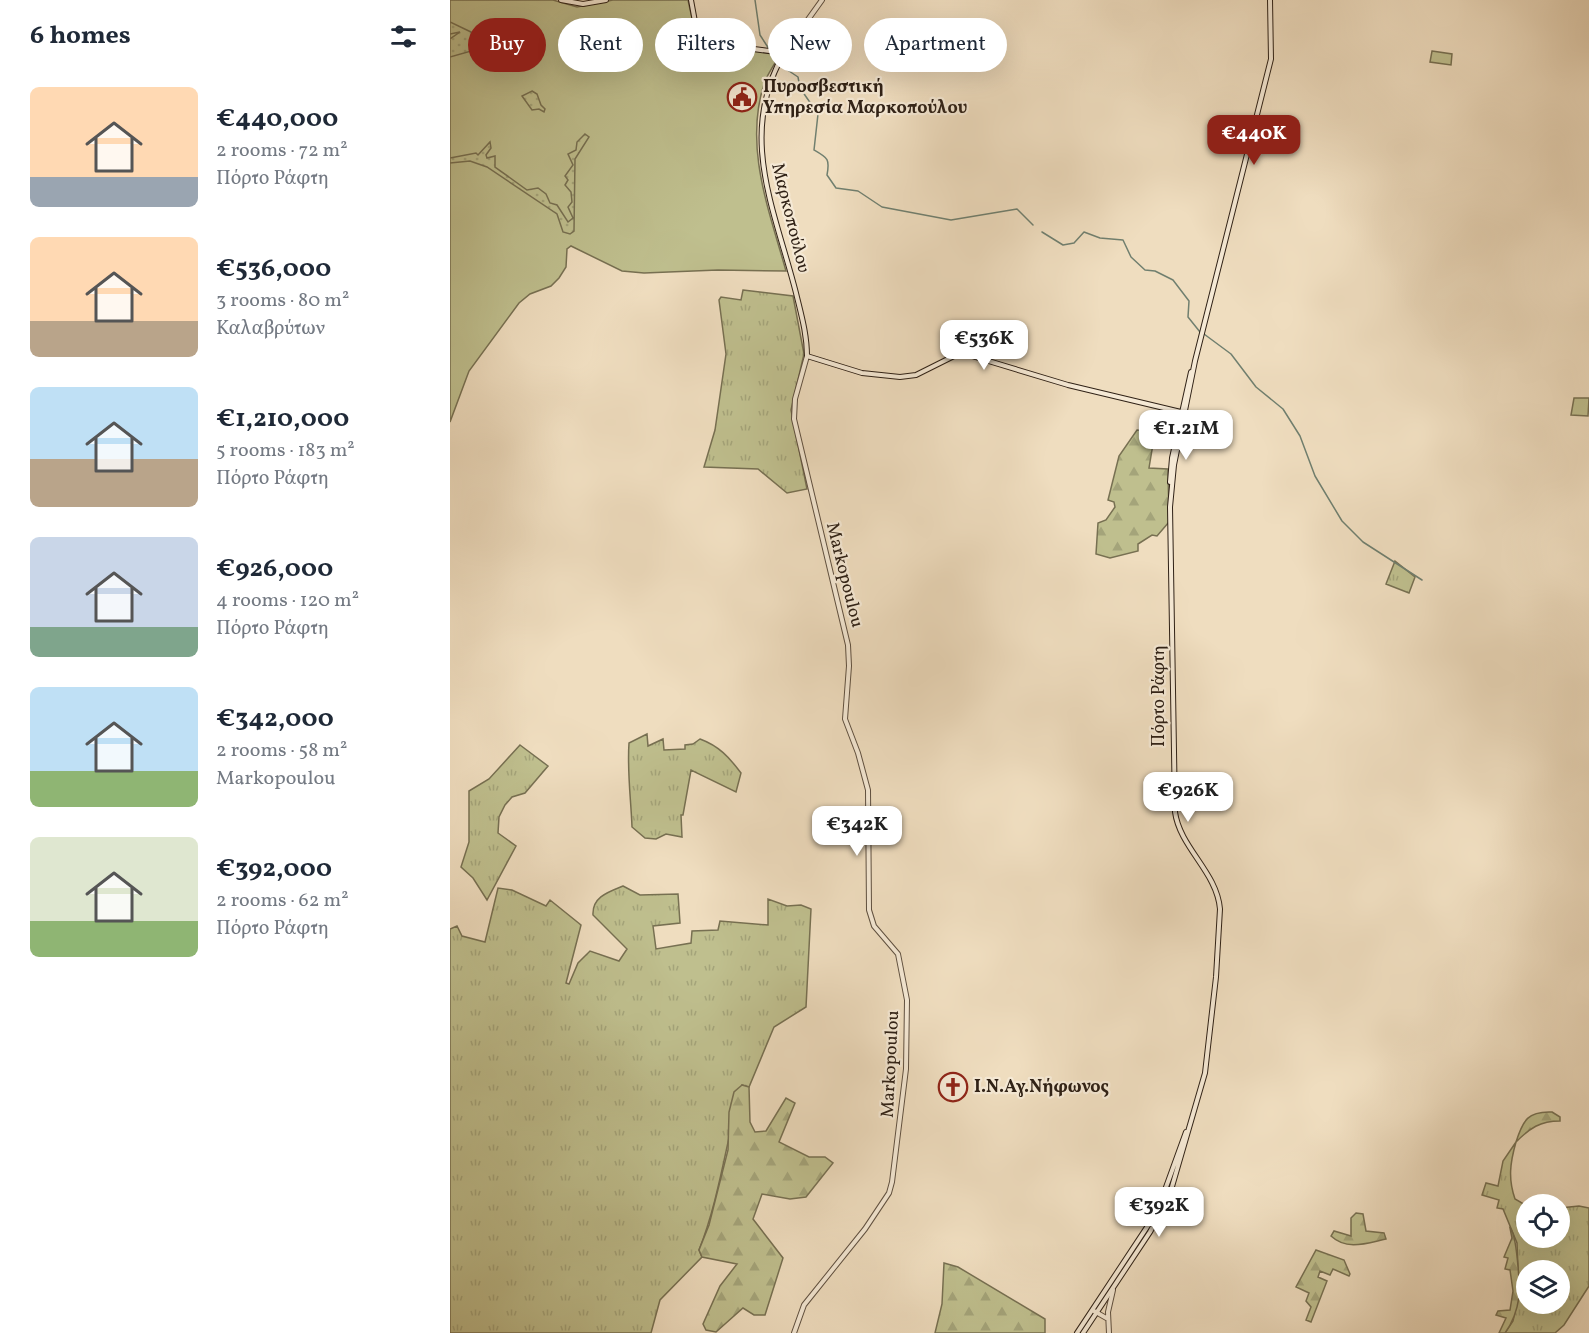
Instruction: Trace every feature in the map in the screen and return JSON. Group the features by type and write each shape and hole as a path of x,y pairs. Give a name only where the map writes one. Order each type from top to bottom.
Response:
{"main road":[{"path":"561,0 582,4 606,0"},
{"path":"691,0 696,27 708,43 768,51"},
{"name":"Μαρκοπούλου","path":"809,18 822,0"},
{"name":"Πόρτο Ράφτη","path":"1077,1333 1114,1286 1166,1206 1207,1060 1220,911 1216,893 1179,829 1174,812 1170,469 1202,328 1271,59 1270,0"},
{"name":"Μαρκοπούλου","path":"774,72 769,82 762,111 760,141 763,176 804,324 807,356"},
{"path":"807,356 862,373 900,377 916,375 954,356 972,356 1068,385 1183,414"},
{"name":"Markopoulou","path":"794,1333 805,1302 865,1229 889,1193 902,1116 908,1010 898,954 874,926 869,910 868,790 864,771 844,719 849,666 848,645 794,419 795,399 807,356"},
{"name":"Πόρτο Ράφτη","path":"1083,1333 1094,1311 1157,1212 1190,1123"},
{"path":"1109,1333 1114,1286"},
{"path":"1094,1311 1109,1320"}],"green space":[{"path":"450,0 553,0 577,7 613,0 688,0 692,18 655,18 655,72 756,72 756,51 768,52 768,72 770,72 765,81 759,105 757,153 766,201 786,271 718,270 644,273 622,271 571,246 567,249 566,267 559,278 551,286 530,294 519,303 469,371 450,422"},
{"path":"450,22 468,31 468,52 450,57 450,39 460,32 450,34"},
{"path":"1432,51 1452,54 1451,65 1430,62"},
{"path":"532,91 537,94 545,109 544,112 539,109 532,110 522,96"},
{"path":"585,134 589,137 575,159 574,231 570,234 563,232 557,214 487,167 470,161 450,163 450,158 476,153 478,155 490,142 491,148 486,155 487,158 495,156 495,167 527,190 538,188 546,194 550,203 557,205 568,222 573,218 568,207 572,202 571,192 565,185 568,180 565,176 573,165 568,154 576,150 577,142"},
{"path":"743,290 793,296 804,354 791,410 807,489 787,493 758,469 704,467 715,430 726,354 719,300 721,297 741,300"},
{"path":"1574,398 1589,398 1588,416 1571,415"},
{"path":"1137,430 1155,432 1149,468 1168,469 1169,522 1157,536 1152,535 1138,544 1138,551 1110,558 1096,554 1098,523 1106,520 1115,507 1114,502 1108,500 1119,456"},
{"path":"1395,561 1415,577 1409,593 1386,584"},
{"path":"647,734 648,746 663,739 664,750 685,749 685,745 693,744 700,739 723,753 741,773 736,792 691,770 683,815 681,815 682,837 666,834 656,839 645,838 632,827 629,743"},
{"path":"520,745 548,766 525,793 512,797 499,817 498,833 516,846 487,900 473,878 461,867 469,842 469,791 489,779"},
{"path":"623,886 640,895 678,894 680,923 653,926 656,949 691,943 692,931 718,930 720,921 768,925 768,899 787,906 801,905 811,909 806,1007 774,1027 749,1087 742,1085 718,1189 699,1250 702,1257 660,1300 651,1333 450,1333 450,929 457,926 462,936 485,942 498,888 512,890 546,906 550,900 581,925 566,983 569,984 578,963 590,951 619,961 627,949 593,915 598,899"},
{"path":"742,1085 749,1087 750,1122 755,1132 766,1131 786,1098 795,1103 779,1142 809,1157 825,1157 833,1163 806,1197 790,1199 762,1194 753,1219 783,1258 765,1315 754,1315 743,1308 716,1332 706,1330 703,1324 720,1286 737,1264 702,1257 699,1250 709,1225 728,1150 729,1112 734,1092"},
{"path":"1552,1112 1560,1117 1560,1121 1536,1126 1516,1142 1528,1118 1537,1113"},
{"path":"1516,1142 1511,1164 1511,1185 1516,1200 1516,1241 1503,1209 1497,1208 1499,1200 1482,1195 1486,1183 1498,1186 1503,1161"},
{"path":"1570,1207 1589,1208 1589,1286 1564,1325 1555,1333 1505,1333 1513,1321 1516,1308 1516,1314 1570,1314 1570,1260 1518,1260 1517,1248 1570,1248"},
{"path":"1356,1213 1363,1214 1366,1231 1384,1233 1386,1239 1350,1245 1337,1241 1331,1236 1334,1231 1351,1236 1351,1218"},
{"path":"1510,1228 1517,1260 1516,1312 1505,1333 1499,1333 1506,1318 1496,1315 1498,1311 1510,1310 1513,1291 1510,1270 1505,1269 1508,1258 1504,1257 1512,1238"},
{"path":"1316,1250 1344,1260 1350,1274 1349,1276 1333,1269 1330,1275 1320,1271 1318,1277 1327,1281 1311,1322 1306,1320 1311,1307 1306,1301 1309,1293 1296,1287"},
{"path":"944,1263 958,1267 1045,1319 1045,1333 935,1333 942,1304"}],"waterway":[{"path":"755,0 760,35 768,47"},
{"path":"790,72 798,77 800,88 818,114 814,150 827,160 827,175 836,188 858,191 882,207 951,220 1017,209 1033,225"},
{"path":"1042,232 1063,245 1074,243 1084,232 1100,238 1123,240 1131,257 1145,270 1155,271 1173,280 1189,301 1188,317 1200,332"},
{"path":"1204,334 1231,354 1256,387 1283,409 1300,436 1315,476 1342,521 1363,542 1422,580"}],"place":[{"name":"Πυροσβεστική Υπηρεσία Μαρκοπούλου","path":"742,97"},
{"name":"Ι.Ν.Αγ.Νήφωνος","path":"953,1087"}]}
